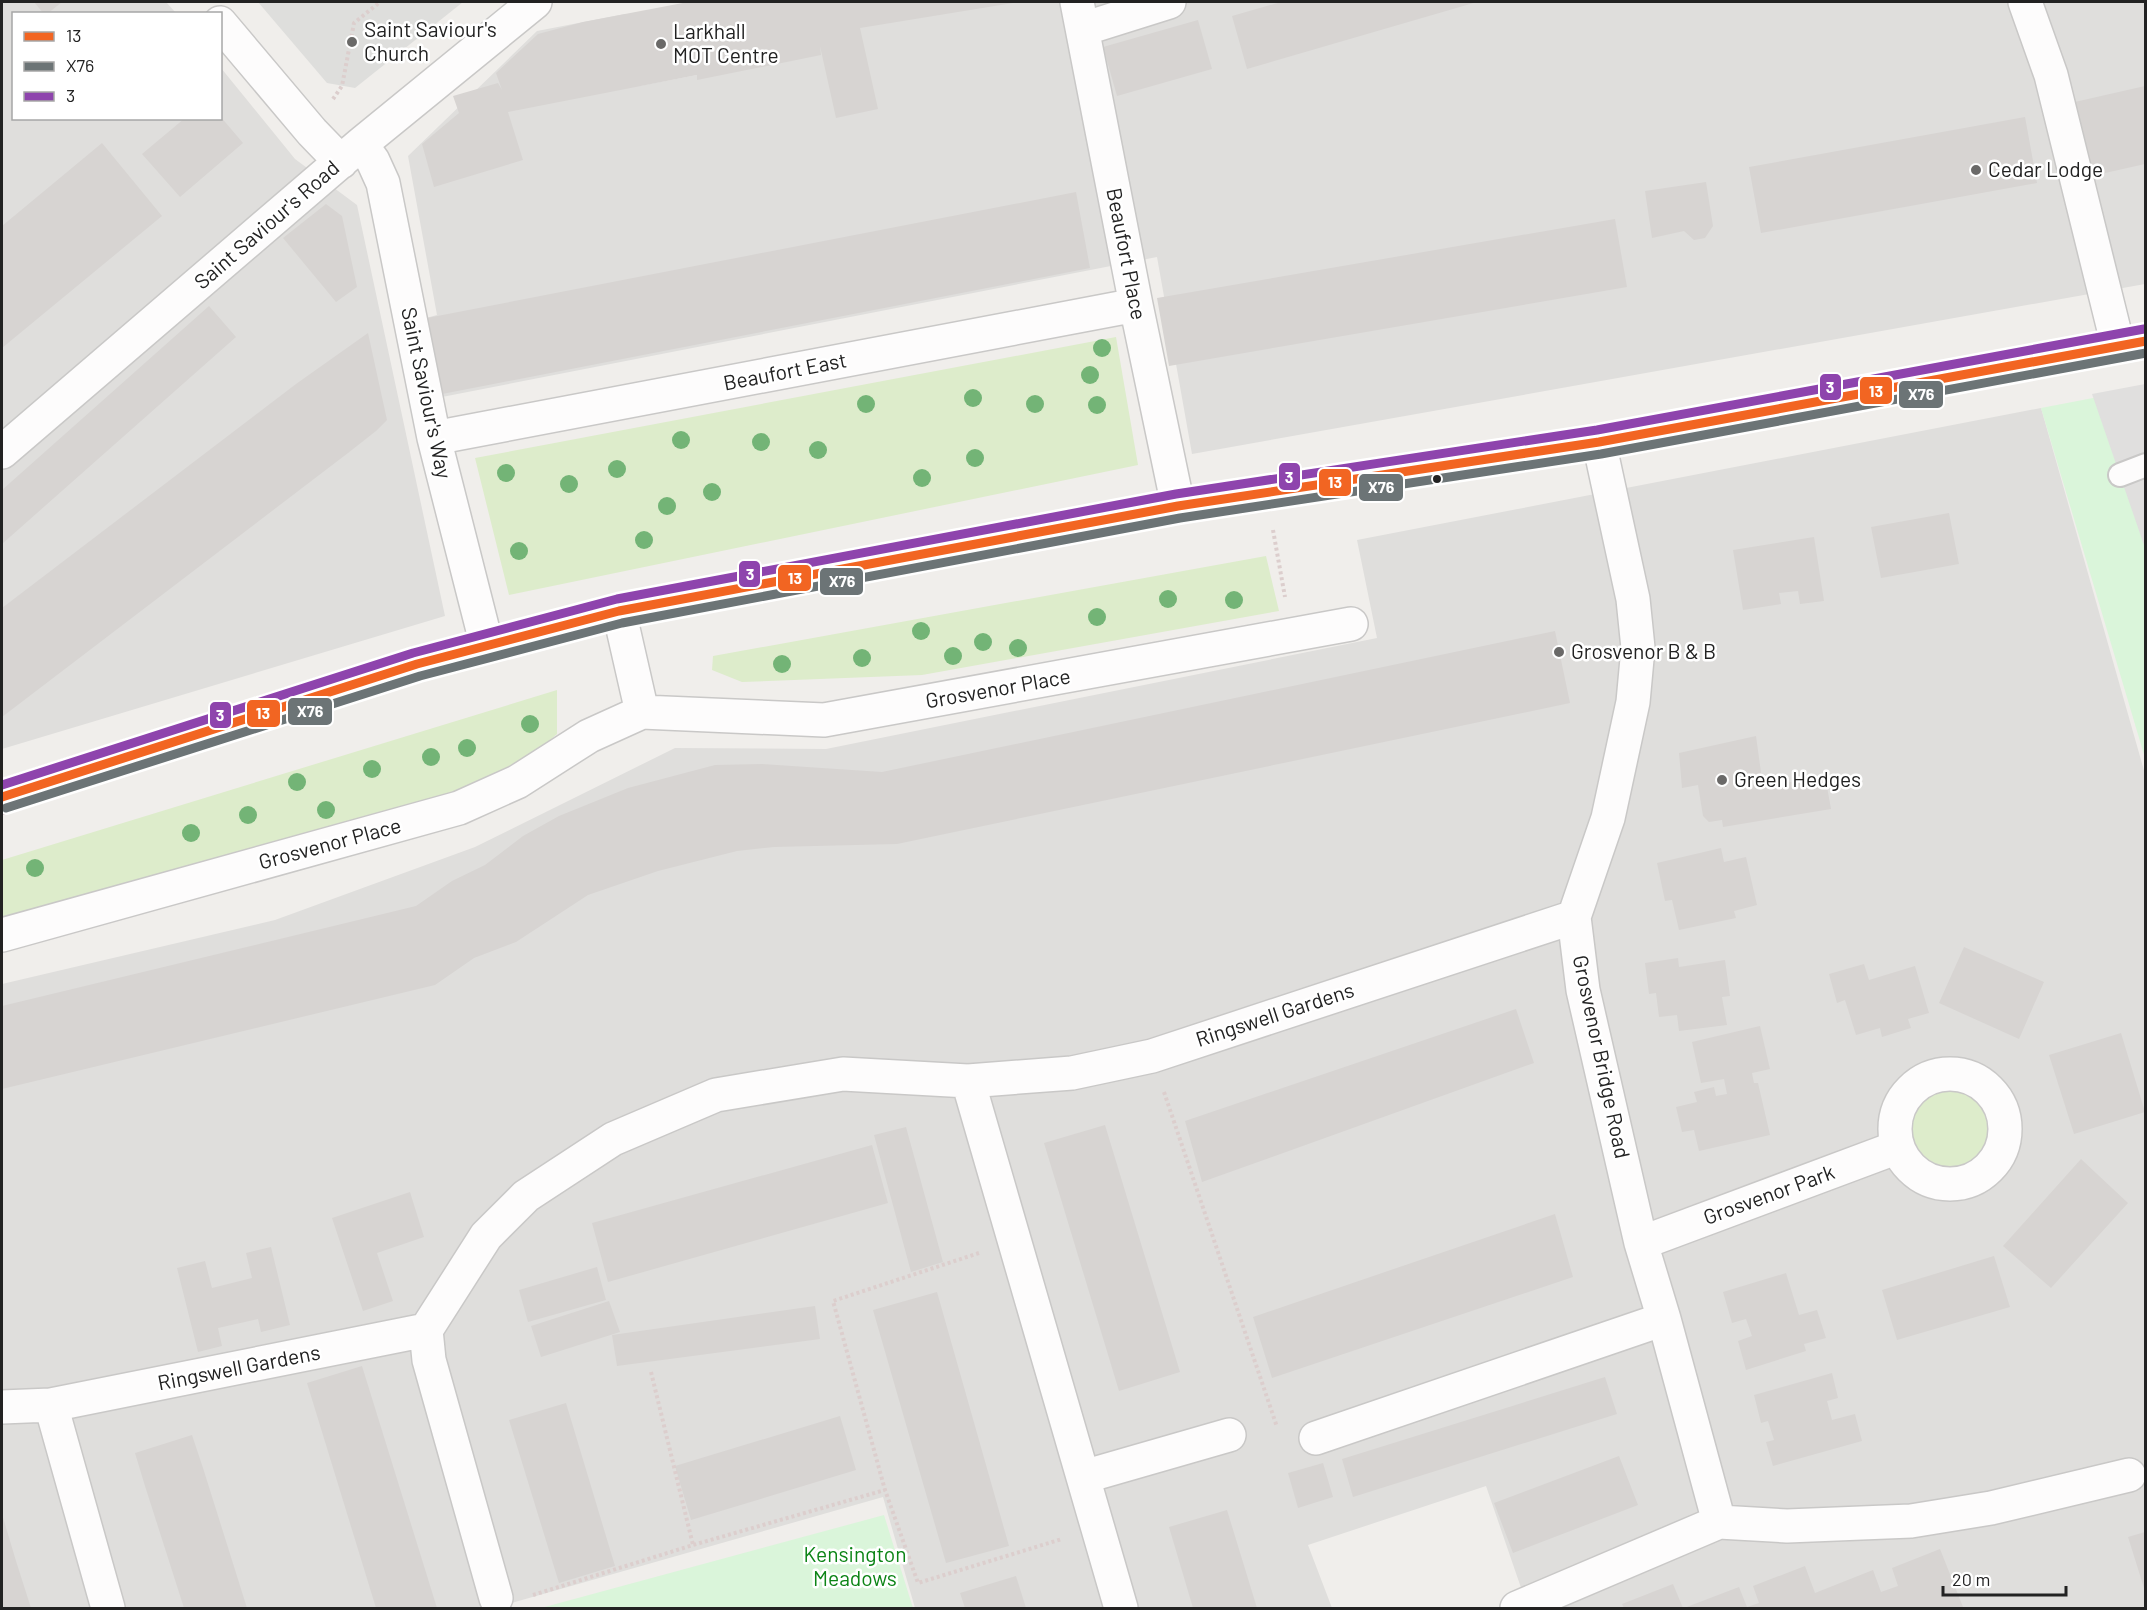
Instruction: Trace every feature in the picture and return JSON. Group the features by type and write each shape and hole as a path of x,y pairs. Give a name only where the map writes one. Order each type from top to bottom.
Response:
{"highway":[{"path":"2,797 417,664 619,611 1178,506 1599,442 2132,343"}],"street":[{"name":"Saint Saviour's Road","path":"2,452 351,153 535,2"},
{"path":"1080,15 1169,2"},
{"path":"2025,2 2051,75 2132,343"},
{"name":"Beaufort Place","path":"1080,15 1136,305 1178,506"},
{"name":"Saint Saviour's Way","path":"222,25 312,132 351,153 373,161 383,183 434,438 486,646"},
{"name":"Beaufort East","path":"434,438 1136,305"},
{"name":"Grosvenor Bridge Road","path":"1599,442 1633,599 1638,648 1633,702 1608,818 1574,916 1582,990 1641,1243 1719,1522"},
{"path":"619,611 642,711"},
{"name":"Grosvenor Place","path":"2,935 459,808 517,782 589,736 642,711 824,720 1351,624"},
{"name":"Ringswell Gardens","path":"2,1407 51,1405 426,1330 486,1236 526,1196 613,1139 716,1095 843,1074 968,1081 1072,1073 1152,1056 1574,916"},
{"path":"968,1081 1121,1608"},
{"name":"Grosvenor Park","path":"1641,1243 1898,1147"},
{"path":"1316,1438 1664,1319"},
{"path":"426,1330 429,1360 496,1598"},
{"path":"51,1405 108,1608"},
{"path":"1083,1477 1229,1435"},
{"path":"1517,1608 1719,1522 1787,1526 1911,1521 1991,1508 2129,1475"}],"lane":[{"path":"2120,475 2145,465"}],"path":[{"path":"342,86 354,23 380,2"},
{"path":"1267,493 1291,636"},
{"path":"1152,1056 1277,1427"},
{"path":"1014,1241 833,1301 885,1490 918,1583 1098,1528"},
{"path":"651,1372 693,1545"},
{"path":"1229,1435 1277,1427 1316,1438"},
{"path":"496,1598 529,1596 693,1545 885,1490"}],"shaded area":[{"path":"2,2 166,2 175,12 12,12 12,120 222,120 222,69 295,159 357,205 445,616 2,749"},
{"name":"Saint Saviour's Church","path":"258,2 463,2 355,88 327,83"},
{"path":"682,2 2145,2 2145,284 1192,454 1157,257 442,397 426,318 437,315 408,156 537,31 625,14 639,86 697,75"},
{"path":"2145,384 2145,548 2092,394"},
{"path":"2041,408 2145,774 2145,1608 1528,1608 1486,1486 1308,1545 1332,1608 915,1608 883,1497 494,1608 2,1608 2,984 275,920 475,847 675,748 826,749 1377,638 1357,540"}],"green space":[{"path":"1116,337 1138,465 509,595 475,458"},
{"path":"2145,388 2145,758 2041,408"},
{"path":"1266,556 1279,611 922,675 742,682 712,670 713,656"},
{"path":"557,690 557,734 514,771 372,819 2,917 2,860"},
{"path":"1950,1089 1965,1092 1978,1101 1987,1114 1990,1129 1987,1144 1978,1157 1965,1166 1950,1169 1935,1166 1922,1157 1913,1144 1910,1129 1913,1114 1922,1101 1935,1092"},
{"name":"Kensington Meadows","path":"884,1515 913,1608 541,1608"}],"building":[{"path":"34,2 62,2 50,12 42,12"},
{"path":"688,2 1013,3 860,28 878,109 836,118 820,46 821,55 697,80 697,75 508,112 523,160 434,187 422,144 459,113 453,96 498,83 502,90 496,73 538,34 583,22"},
{"path":"1281,2 1477,2 1247,69 1232,16"},
{"path":"1198,20 1212,69 1117,96 1103,47"},
{"path":"2145,86 2145,164 2083,178 2066,104"},
{"path":"2025,117 2037,183 1761,233 1749,167"},
{"path":"222,118 243,143 180,197 142,154 183,120"},
{"path":"102,143 162,216 2,348 2,226"},
{"path":"1706,182 1713,226 1705,238 1694,240 1684,231 1652,238 1645,191"},
{"path":"1076,192 1090,268 442,394 427,318"},
{"path":"326,204 342,216 357,287 336,302 283,238"},
{"path":"1615,219 1627,287 1169,366 1157,298"},
{"path":"209,306 236,337 2,544 2,490"},
{"path":"368,333 387,420 348,453 2,717 2,608 296,384"},
{"path":"1949,513 1959,564 1881,578 1871,527"},
{"path":"1814,537 1824,601 1800,604 1798,591 1779,593 1781,604 1743,610 1733,550"},
{"path":"1555,631 1570,703 897,844 774,847 737,851 658,871 588,895 516,942 474,958 435,985 2,1089 2,1006 416,906 452,881 485,865 523,836 559,816 628,788 715,765 762,764 882,772"},
{"name":"Green Hedges","path":"1756,736 1763,787 1825,776 1831,809 1723,827 1722,820 1709,822 1703,816 1698,785 1682,788 1679,753"},
{"path":"1721,848 1724,862 1746,857 1757,905 1734,911 1736,918 1679,930 1672,900 1665,901 1657,863"},
{"path":"1964,947 2044,982 2019,1039 1939,1003"},
{"path":"1678,958 1679,967 1725,960 1730,996 1722,997 1727,1025 1679,1031 1677,1015 1659,1017 1656,993 1649,994 1645,963"},
{"path":"1864,964 1869,980 1915,966 1929,1013 1908,1019 1911,1028 1882,1037 1880,1028 1856,1035 1845,1000 1837,1003 1829,974"},
{"path":"1516,1009 1534,1063 1202,1182 1185,1121"},
{"path":"1760,1026 1770,1069 1752,1073 1754,1083 1758,1083 1770,1135 1699,1151 1694,1130 1682,1132 1676,1107 1697,1102 1694,1092 1714,1087 1716,1096 1727,1094 1724,1079 1701,1083 1692,1042"},
{"path":"2121,1033 2145,1112 2074,1134 2049,1055"},
{"path":"1105,1125 1180,1372 1119,1391 1044,1143"},
{"path":"906,1127 943,1262 911,1272 874,1135"},
{"path":"872,1145 888,1203 608,1282 592,1223"},
{"path":"2081,1159 2128,1203 2051,1288 2003,1246"},
{"path":"410,1192 424,1237 377,1253 393,1301 363,1311 332,1218"},
{"path":"1555,1214 1573,1277 1272,1378 1253,1317"},
{"path":"271,1247 290,1325 261,1332 258,1319 218,1328 222,1346 198,1352 177,1268 205,1261 212,1288 252,1278 246,1253"},
{"path":"1994,1256 2010,1307 1897,1340 1882,1290"},
{"path":"597,1267 606,1300 528,1322 519,1290"},
{"path":"1786,1273 1799,1315 1817,1310 1826,1338 1804,1344 1806,1351 1746,1370 1738,1341 1752,1336 1746,1319 1732,1323 1723,1292"},
{"path":"937,1292 1009,1546 946,1563 873,1310"},
{"path":"609,1301 620,1332 541,1357 531,1326"},
{"path":"815,1306 820,1339 617,1366 612,1335"},
{"path":"362,1366 437,1608 376,1608 307,1383"},
{"path":"1832,1373 1838,1398 1827,1401 1832,1420 1855,1414 1862,1441 1773,1466 1766,1442 1774,1440 1768,1421 1761,1423 1754,1395"},
{"path":"1605,1377 1617,1414 1353,1497 1342,1459"},
{"path":"566,1403 615,1566 559,1583 509,1420"},
{"path":"840,1416 856,1470 691,1520 675,1466"},
{"path":"192,1435 247,1608 184,1608 145,1486 135,1453"},
{"path":"1619,1456 1638,1505 1513,1553 1494,1503"},
{"path":"1323,1463 1333,1497 1298,1508 1288,1473"},
{"path":"1227,1510 1257,1608 1193,1608 1169,1527"},
{"path":"2,1514 16,1561 31,1608 2,1608"},
{"path":"2145,1532 2145,1587 2144,1588 2128,1537"},
{"path":"1940,1549 1963,1607 1684,1608 1739,1587 1747,1607 1759,1603 1753,1586 1805,1566 1815,1593 1873,1570 1881,1592 1898,1586 1892,1568"},
{"path":"1016,1576 1026,1608 965,1608 960,1593"},
{"path":"1673,1584 1683,1608 1624,1608 1622,1604"}],"transit line":[{"name":"3","path":"2,785 413,653 617,599 1176,494 1597,430 2144,329"},
{"name":"13","path":"2,797 417,664 619,611 1178,506 1599,442 2146,341"},
{"name":"X76","path":"6,808 420,676 622,623 1180,518 1601,454 2146,353"}],"place":[{"name":"Saint Saviour's Church","path":"352,42"},
{"name":"Larkhall MOT Centre","path":"661,44"},
{"name":"Cedar Lodge","path":"1976,170"},
{"name":"Grosvenor B & B","path":"1559,652"},
{"name":"Green Hedges","path":"1722,780"}]}
